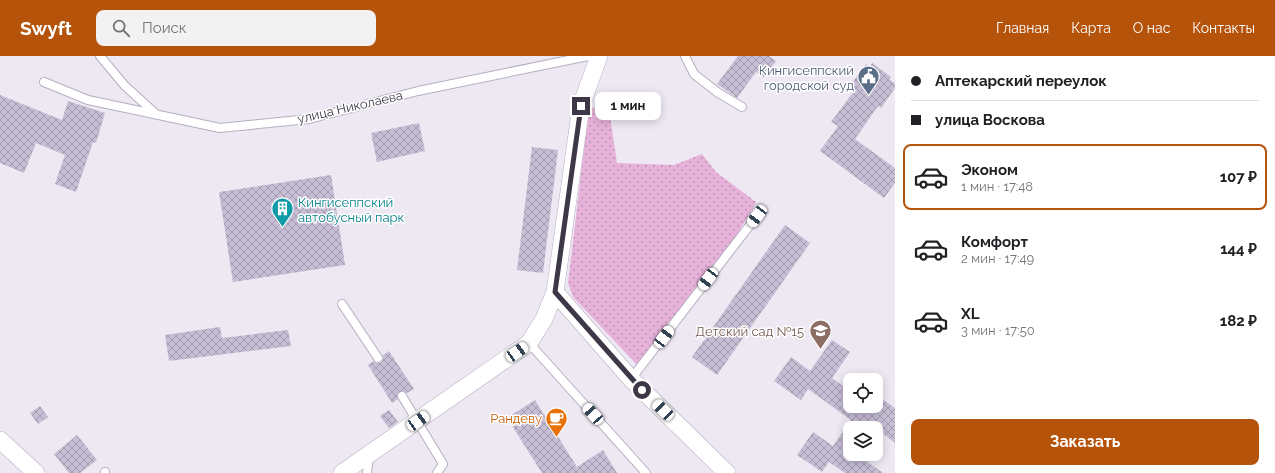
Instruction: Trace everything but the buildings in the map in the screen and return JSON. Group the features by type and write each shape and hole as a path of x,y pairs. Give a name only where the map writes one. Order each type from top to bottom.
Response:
{"street":[{"path":"342,473 529,343 544,319 555,292 581,106 599,56"},
{"path":"555,292 631,379 726,473"},
{"path":"0,440 36,473"}],"lane":[{"path":"100,56 125,86 156,114"},
{"name":"улица Николаева","path":"44,82 88,100 220,128 309,118 418,91 588,56"},
{"path":"685,56 694,74 716,92 742,107"},
{"path":"631,379 757,216"},
{"path":"342,304 378,358"},
{"path":"529,343 646,473"},
{"path":"402,396 443,464 437,473"},
{"path":"367,473 369,455"}],"shaded area":[{"path":"589,107 609,110 617,163 674,165 702,154 716,172 756,202 718,267 640,368 573,297 568,283"}],"place":[{"name":"Кингисеппский городской суд","path":"869,96"},
{"name":"Кингисеппский автобусный парк","path":"282,228"},
{"name":"Детский сад №15","path":"820,350"},
{"name":"Рандеву","path":"557,438"}],"route":[{"path":"581,106 555,292 642,390"}]}
